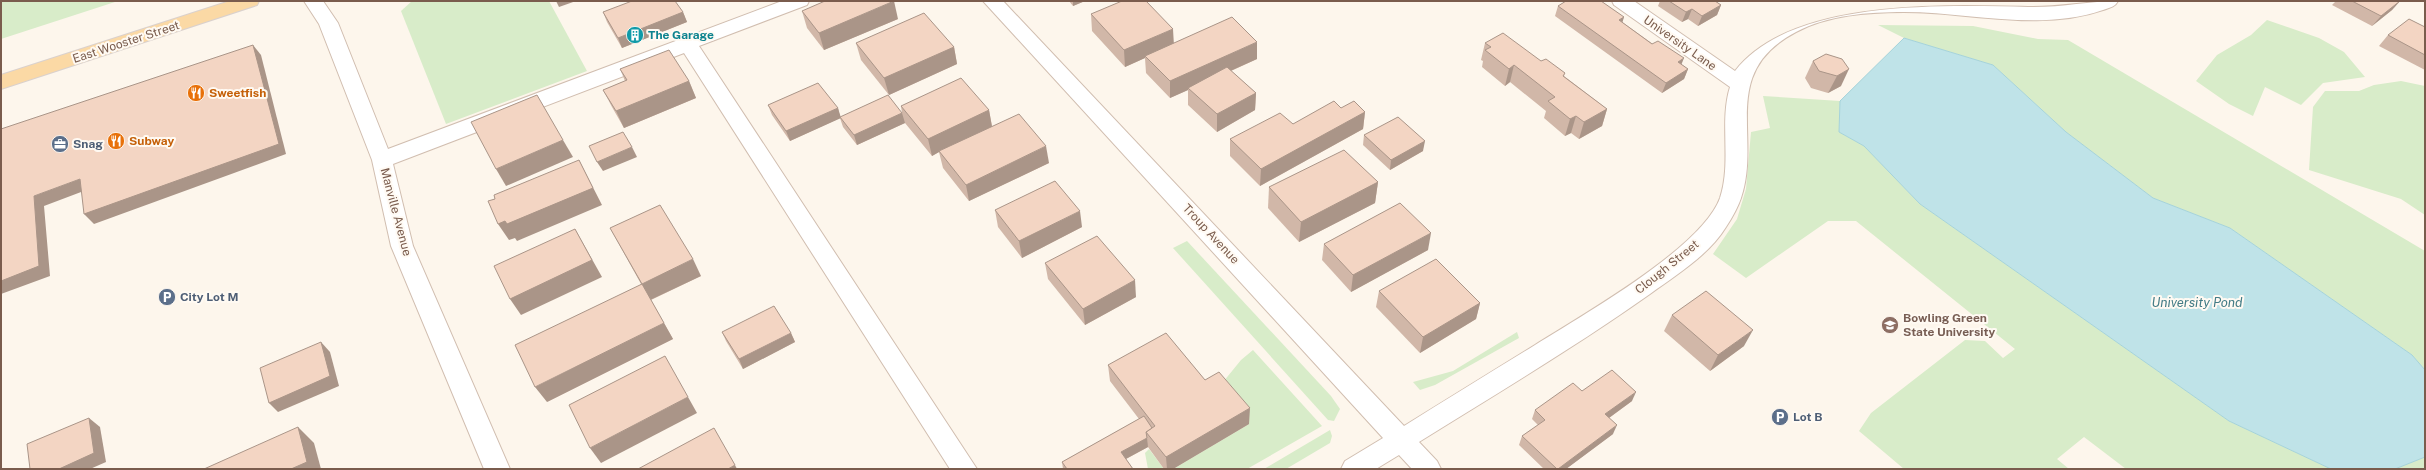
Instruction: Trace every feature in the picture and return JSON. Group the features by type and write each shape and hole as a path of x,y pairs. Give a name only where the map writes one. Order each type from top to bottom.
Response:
{"main road":[{"name":"East Wooster Street","path":"1,82 250,1"}],"street":[{"name":"Manville Avenue","path":"312,1 328,23 382,160 402,246 497,469"},
{"path":"382,160 800,1"},
{"name":"Troup Avenue","path":"992,1 1428,469"},
{"name":"University Lane","path":"1621,1 1740,84"},
{"name":"Clough Street","path":"1354,469 1629,297 1698,244 1718,222 1730,200 1736,178 1734,114 1740,84 1750,61 1760,48 1788,28 1826,13 1873,6 1927,5 2044,15 2069,13 2109,1"},
{"path":"688,44 964,469"}],"green space":[{"path":"2,1 118,1 1,39"},
{"path":"412,1 549,1 587,71 446,124 401,11"},
{"path":"2267,20 2319,38 2344,52 2365,77 2323,83 2301,105 2265,87 2253,116 2229,104 2196,81 2217,55 2251,35"},
{"path":"1878,25 1973,26 2038,39 2068,40 2425,251 2425,370 2412,355 2230,228 2153,198 2066,132 1993,65 1904,38"},
{"path":"2401,81 2425,86 2425,215 2401,199 2309,170 2313,107 2325,91 2359,91 2374,85"},
{"path":"1763,96 1840,101 1839,132 1864,146 1920,204 2229,421 2331,469 2126,469 2084,437 2057,459 2069,469 1904,469 1859,431 1871,413 1965,340 1985,341 2003,358 2015,349 1856,221 1828,221 1746,278 1713,254 1737,219 1746,189 1751,132 1770,128"},
{"path":"1187,241 1331,396 1340,409 1334,421 1328,420 1173,248"},
{"path":"1517,332 1519,338 1435,385 1420,390 1413,382 1453,371"},
{"path":"1253,350 1322,426 1247,469 1173,469 1249,424 1219,387 1241,360"},
{"path":"1330,430 1332,436 1330,443 1286,469 1264,469"},
{"path":"1149,449 1164,469 1148,469 1145,453"},
{"path":"2425,457 2425,469 2395,469"}],"water":[{"name":"University Pond","path":"1904,38 1993,65 2066,132 2153,198 2230,228 2412,355 2425,370 2425,457 2395,469 2331,469 2229,421 1920,204 1864,146 1839,132 1840,101"}],"building":[{"name":"The Garage","path":"632,1 675,1 683,12 618,38 603,12"},
{"path":"825,1 894,1 819,33 802,11"},
{"path":"1122,1 1146,1 1173,29 1124,50 1091,14"},
{"path":"1566,1 1601,1 1624,17 1619,20 1652,44 1658,41 1684,58 1678,62 1688,69 1666,83 1558,6"},
{"path":"1669,1 1715,1 1721,5 1702,16 1692,9 1686,12"},
{"path":"2352,1 2400,1 2381,16"},
{"path":"924,13 954,47 884,78 856,43"},
{"path":"1232,17 1257,42 1170,81 1145,56"},
{"path":"2409,19 2425,27 2425,55 2388,35"},
{"path":"1503,33 1541,61 1546,59 1565,73 1563,76 1607,109 1584,122 1576,116 1570,119 1548,101 1555,97 1514,65 1509,69 1485,50 1491,47 1485,43"},
{"path":"253,45 279,144 84,214 80,179 34,196 39,266 1,281 1,129"},
{"path":"669,50 689,81 616,111 603,90 627,80 620,69"},
{"path":"1826,54 1842,59 1849,69 1837,76 1819,71 1813,61"},
{"path":"1227,67 1256,93 1217,114 1188,88"},
{"path":"961,78 989,110 928,139 901,106"},
{"path":"818,83 838,108 786,131 768,105"},
{"path":"537,95 563,140 496,169 471,122"},
{"path":"888,95 902,113 854,135 840,117"},
{"path":"1334,101 1341,108 1354,101 1365,112 1261,169 1230,139 1280,113 1293,124"},
{"path":"1019,114 1046,146 966,185 939,151"},
{"path":"1398,117 1425,141 1391,160 1364,135"},
{"path":"623,132 632,147 597,162 589,146"},
{"path":"1344,150 1378,182 1301,222 1269,187"},
{"path":"579,160 593,188 507,224 505,221 498,224 488,201 495,199 494,195"},
{"path":"1055,181 1080,211 1019,241 995,210"},
{"path":"1400,203 1431,233 1353,275 1324,244"},
{"path":"660,205 693,259 642,284 610,228"},
{"path":"575,229 592,260 510,299 494,266"},
{"path":"1097,236 1135,280 1083,309 1045,263"},
{"path":"1436,259 1480,303 1423,337 1379,291"},
{"path":"642,284 664,323 535,387 515,345"},
{"path":"1706,291 1753,330 1718,355 1672,315"},
{"path":"774,306 791,333 739,359 722,332"},
{"path":"1166,333 1205,380 1219,372 1250,408 1166,457 1146,432 1155,426 1108,365"},
{"path":"321,342 330,376 269,403 260,368"},
{"path":"665,356 688,397 590,448 569,405"},
{"path":"1612,370 1636,392 1605,414 1617,425 1557,469 1522,436 1545,420 1535,410 1573,383 1582,391"},
{"path":"1144,416 1152,428 1146,432 1147,438 1121,452 1133,469 1067,469 1062,462"},
{"path":"89,418 94,453 59,469 30,469 27,444"},
{"path":"298,427 307,462 291,469 204,469"},
{"path":"714,428 735,465 728,469 638,469"}],"place":[{"name":"The Garage","path":"635,35"},
{"name":"Sweetfish","path":"196,93"},
{"name":"Subway","path":"116,141"},
{"name":"Snag","path":"60,144"},
{"name":"City Lot M","path":"167,297"},
{"name":"Bowling Green State University","path":"1890,325"},
{"name":"Lot B","path":"1780,417"}]}
